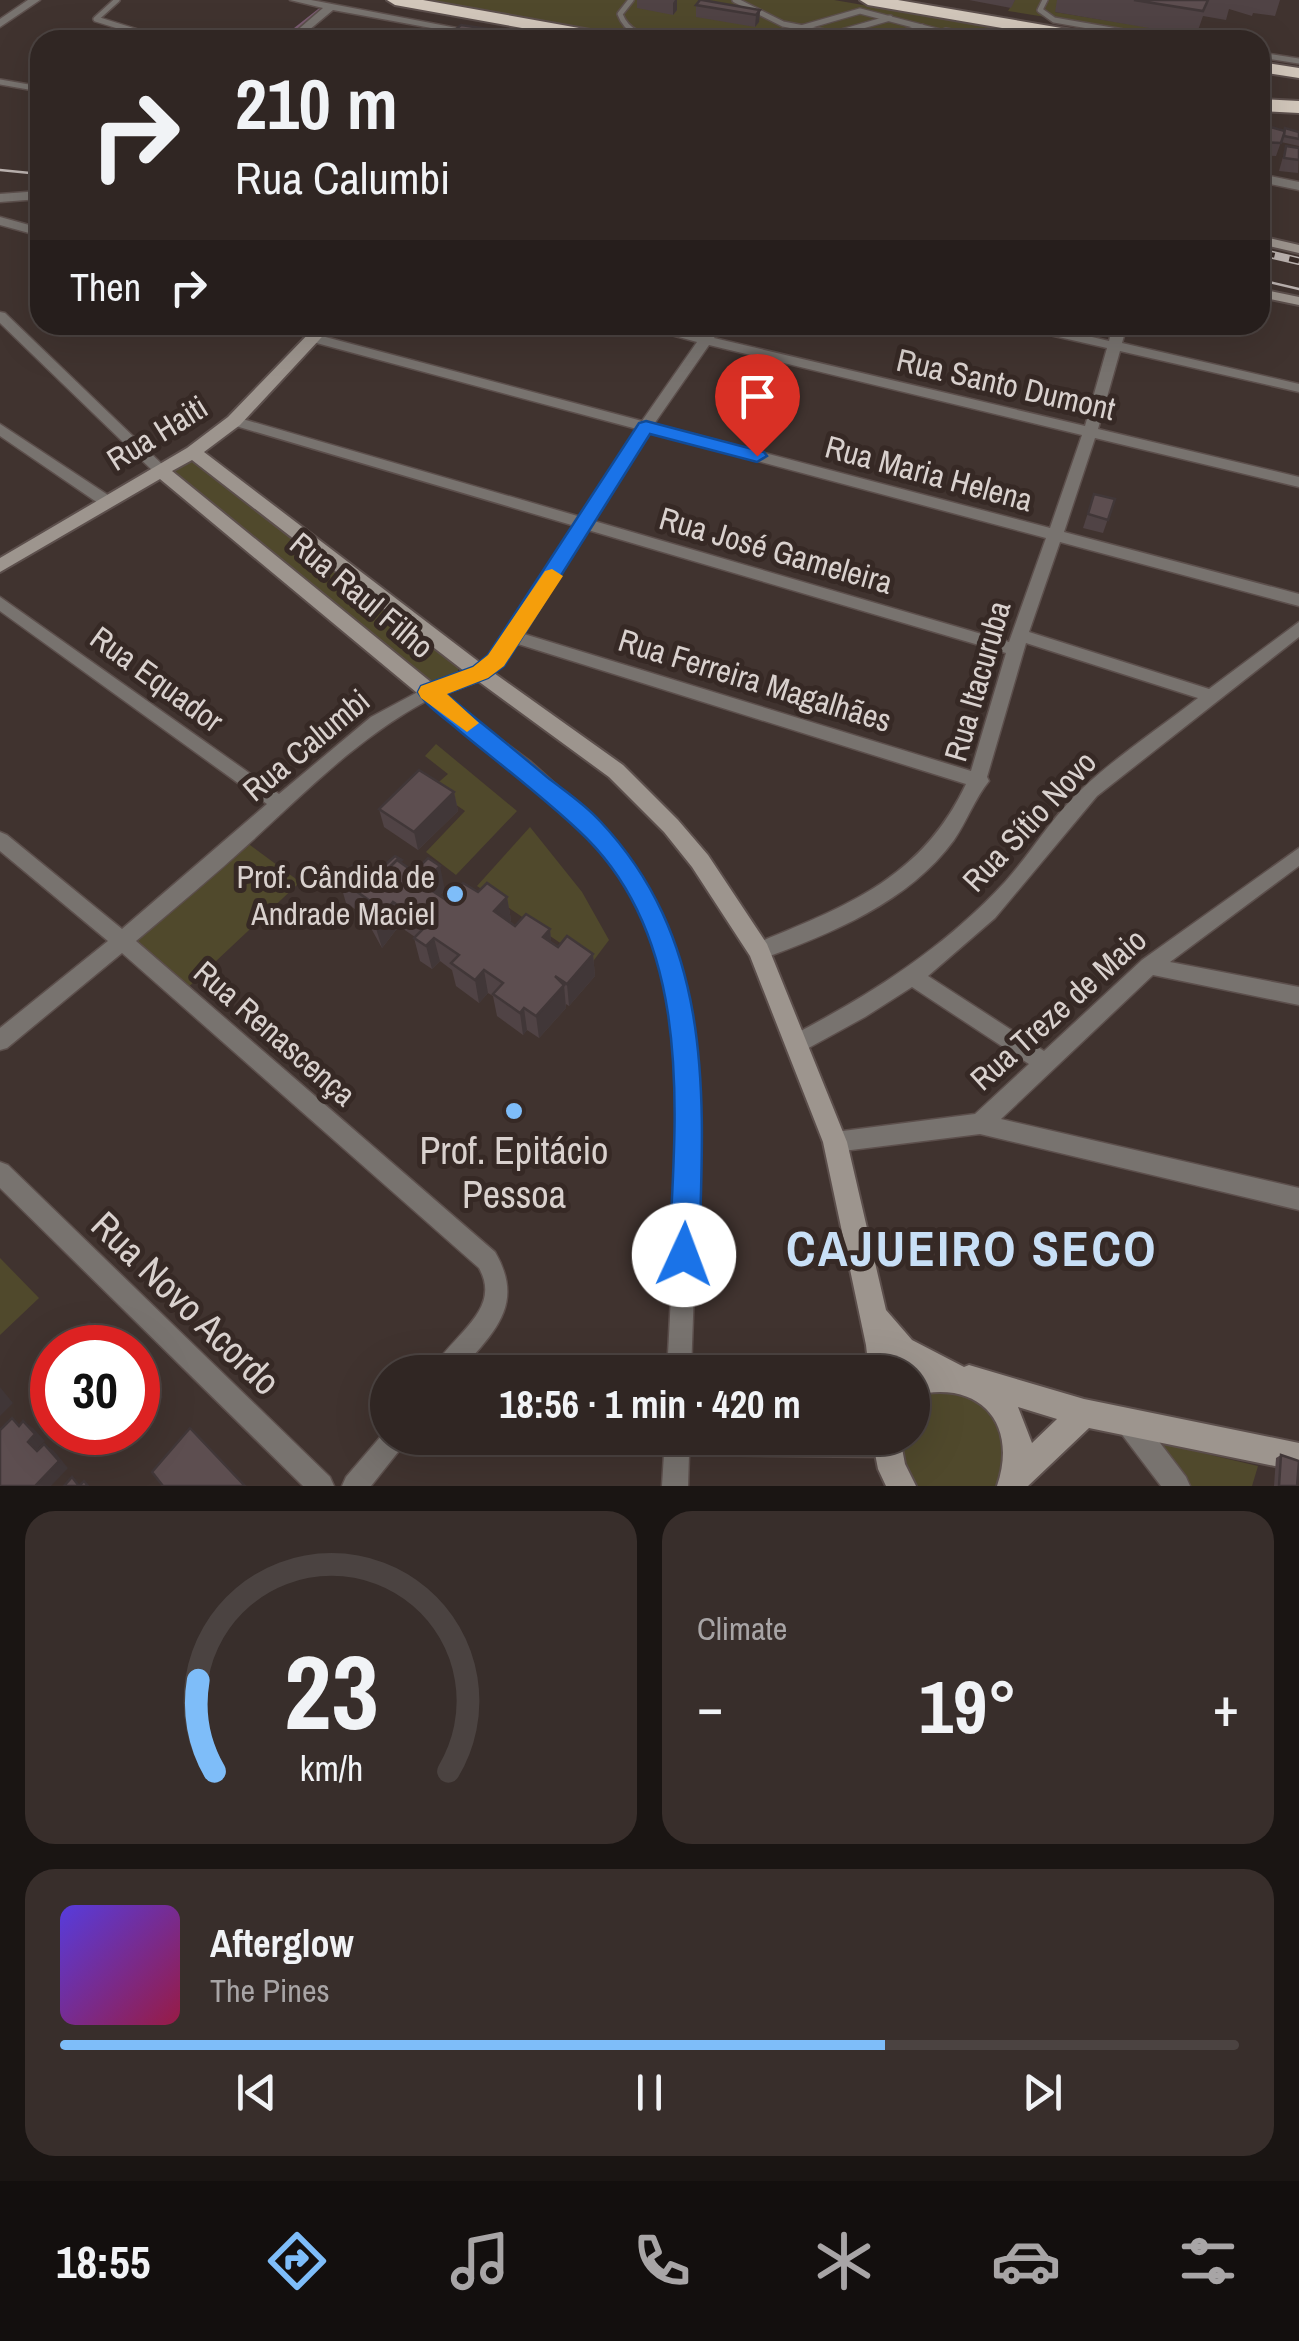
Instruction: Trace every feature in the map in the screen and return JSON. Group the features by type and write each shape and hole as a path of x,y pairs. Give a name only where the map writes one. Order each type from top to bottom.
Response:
{"highway":[{"path":"395,0 562,30"},
{"path":"868,0 1045,30"},
{"path":"907,0 986,20"},
{"path":"1270,68 1299,72"},
{"path":"1270,105 1299,107"}],"main road":[{"path":"1270,242 1299,249"},
{"path":"1270,295 1299,301"},
{"name":"Rua Haiti","path":"0,566 193,452 234,421 316,335"},
{"path":"193,452 616,771 700,861 759,951 834,1142 879,1355"},
{"name":"Rua Raul Filho","path":"160,470 429,692"},
{"name":"Rua Calumbi","path":"429,692 480,672"},
{"path":"872,1311 902,1350 958,1376 996,1400 1015,1432 1018,1455 1013,1482"},
{"path":"930,1380 958,1376 1084,1414 1299,1457"},
{"path":"1013,1482 1084,1414"}],"street":[{"path":"0,24 35,0"},
{"path":"295,0 458,30"},
{"path":"303,30 330,7"},
{"path":"1270,180 1299,186"},
{"path":"0,198 30,196"},
{"path":"0,222 30,230"},
{"path":"0,316 160,470"},
{"name":"Rua Maria Helena","path":"329,335 646,427 1299,600"},
{"name":"Rua Santo Dumont","path":"681,335 1299,482"},
{"name":"Rua Calumbi","path":"480,672 496,661 513,637 709,335"},
{"path":"1068,335 1299,388"},
{"name":"Rua Itacuruba","path":"759,951 850,911 908,877 954,826 980,781 1018,643 1118,335"},
{"name":"Rua José Gameleira","path":"234,421 584,526 1208,695"},
{"path":"0,429 106,501"},
{"name":"Rua Equador","path":"0,602 280,803"},
{"name":"Rua Sítio Novo","path":"796,1044 915,978 1005,894 1065,816 1091,790 1208,695 1299,628"},
{"name":"Rua Ferreira Magalhães","path":"513,637 980,781"},
{"name":"Rua Calumbi","path":"0,1040 365,729 429,692"},
{"name":"Rua Raul Filho","path":"429,692 590,826 630,875 657,924 686,1030 690,1098 681,1355"},
{"name":"Rua Renascença","path":"0,840 121,940 487,1260 499,1282 500,1295 494,1309 457,1355"},
{"name":"Rua Treze de Maio","path":"834,1142 980,1124 1149,966 1299,856"},
{"path":"1149,966 1299,996"},
{"path":"915,978 1044,1063"},
{"path":"980,1124 1299,1198"},
{"name":"Rua Novo Acordo","path":"0,1173 320,1486"},
{"path":"1129,1423 1177,1486"},
{"path":"355,1486 380,1455"},
{"path":"675,1486 676,1455"},
{"path":"806,1455 892,1465"}],"lane":[{"path":"118,0 96,20 130,30"},
{"path":"631,0 620,14 624,26 631,30"},
{"path":"735,0 774,20 812,30"},
{"path":"1044,0 1040,10 1054,20 1112,30"},
{"path":"800,28 860,11 940,30"},
{"path":"850,30 893,18"},
{"path":"774,20 778,30"},
{"path":"910,30 924,26"},
{"path":"1022,26 1030,30"},
{"path":"1270,56 1299,61"},
{"path":"0,82 30,87"}],"shaded area":[{"path":"409,0 834,0 1010,30 576,30"},
{"path":"1015,0 1061,0 1055,12 1165,30 1126,30 1008,11"},
{"path":"193,452 462,660 454,681 423,687 160,470"},
{"path":"436,744 517,811 456,875 426,852 465,811 432,788 448,774 425,756"},
{"path":"530,827 582,892 609,940 591,964 477,886"},
{"path":"242,839 300,882 180,995 121,940"},
{"path":"0,1258 39,1298 0,1335"},
{"path":"930,1391 967,1392 995,1417 1008,1453 1000,1486 913,1486 902,1455 930,1455"},
{"path":"1151,1441 1258,1466 1252,1486 1183,1486"}],"building":[{"path":"700,0 760,10 756,15 696,5"},
{"path":"1134,0 1208,0 1203,11"},
{"path":"461,25 495,30 455,30"},
{"path":"1270,127 1285,131 1281,143 1270,142"},
{"path":"1285,128 1299,132 1299,139 1284,136"},
{"path":"1286,146 1299,148 1299,160 1284,158"},
{"path":"1094,494 1115,499 1108,520 1088,514"},
{"path":"419,770 454,792 414,832 379,809"},
{"path":"395,856 402,860 388,869 384,866"},
{"path":"428,858 440,866 422,884 446,900 463,883 478,892 487,883 507,897 494,911 515,926 526,914 550,929 543,937 558,947 567,936 593,954 567,984 555,976 564,985 536,1016 524,1008 520,1013 493,994 503,983 484,970 475,980 451,963 459,955 434,938 426,946 414,938 427,925 393,902 375,925 365,906 370,901 339,879 355,863 378,879 397,860 414,872"},
{"path":"12,1418 19,1426 23,1421 30,1429 30,1455 54,1455 59,1461 35,1486 0,1486 0,1430"},
{"path":"190,1428 245,1486 163,1486 152,1472"},
{"path":"1281,1455 1299,1461 1297,1486 1279,1486"},
{"path":"72,1477 79,1486 64,1486"}],"waterway":[{"path":"295,30 320,10"}],"tram line":[{"path":"0,170 30,173"},
{"path":"1270,282 1299,289"}],"railway":[{"path":"1270,254 1299,261"}],"slow traffic":[{"path":"467,723 429,692 480,672 496,661 552,576"}],"place":[{"name":"Prof. Cândida de Andrade Maciel","path":"455,894"},
{"name":"Prof. Epitácio Pessoa","path":"514,1111"}],"district":[{"name":"CAJUEIRO SECO","path":"972,1248"}],"route":[{"path":"684,1255 690,1098 686,1030 657,924 630,875 590,826 429,692 480,672 496,661 646,427 757,456"}]}
